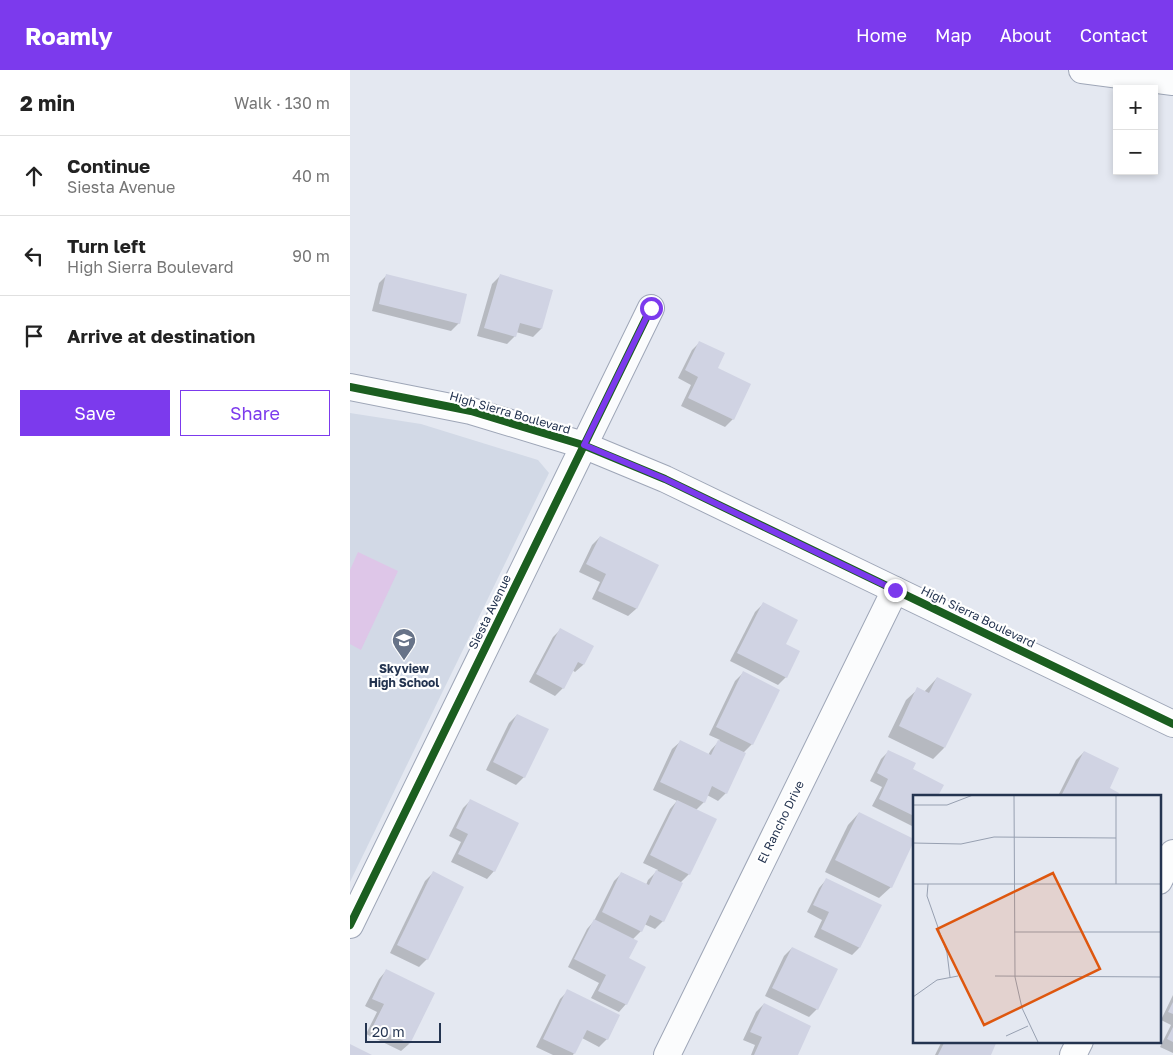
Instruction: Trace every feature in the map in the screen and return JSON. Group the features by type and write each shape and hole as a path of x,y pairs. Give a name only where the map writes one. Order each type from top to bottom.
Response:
{"street":[{"path":"1082,70 1173,82"},
{"name":"Siesta Avenue","path":"350,925 651,308"},
{"name":"High Sierra Boulevard","path":"350,387 470,411 584,445 665,479 1173,724"},
{"name":"El Rancho Drive","path":"666,1055 895,590"},
{"path":"1160,879 1173,853"},
{"path":"1074,1055 1080,1042"}],"shaded area":[{"name":"Skyview High School","path":"350,413 421,424 538,460 549,473 350,882"},
{"path":"358,552 398,571 361,650 350,644 350,570"}],"building":[{"path":"386,274 467,294 460,324 379,304"},
{"path":"500,274 553,290 542,329 520,323 516,337 484,328"},
{"path":"699,341 725,353 718,368 751,384 734,420 688,398 698,377 685,370"},
{"path":"600,536 659,565 637,609 598,591 606,574 586,564"},
{"path":"763,602 798,620 786,644 800,651 787,678 737,653"},
{"path":"560,628 594,646 584,665 578,662 564,689 536,674"},
{"path":"743,671 780,690 753,745 716,727"},
{"path":"937,677 972,694 945,748 899,726 917,687 929,693"},
{"path":"517,714 549,729 525,778 493,762"},
{"path":"680,740 711,755 718,740 746,753 727,794 712,786 705,803 660,782"},
{"path":"888,750 916,763 913,769 944,785 939,795 913,795 913,816 879,799 888,779 877,773"},
{"path":"1084,751 1119,768 1110,788 1119,793 1118,795 1062,795"},
{"path":"470,799 519,823 495,872 458,854 468,834 456,828"},
{"path":"677,800 717,819 690,875 650,855"},
{"path":"859,812 913,839 913,843 892,888 835,860"},
{"path":"656,870 683,883 664,922 650,915 642,932 602,912 621,872 649,885"},
{"path":"433,871 464,887 428,960 397,945"},
{"path":"826,878 882,905 860,948 821,929 829,912 813,905"},
{"path":"594,919 638,941 629,958 646,967 627,1005 598,991 606,975 574,959"},
{"path":"792,947 838,969 818,1010 772,988"},
{"path":"386,969 435,993 410,1044 373,1026 384,1004 372,999"},
{"path":"567,989 620,1015 608,1040 587,1030 575,1054 543,1039"},
{"path":"1173,1002 1173,1014 1168,1012"},
{"path":"764,1003 811,1026 798,1055 754,1055 762,1037 750,1032"},
{"path":"1173,1027 1173,1042 1167,1039"},
{"path":"944,1042 997,1042 991,1055 938,1055"},
{"path":"350,1044 372,1055 350,1055"}],"cycle path":[{"path":"350,925 651,308"},
{"path":"350,387 471,411 583,445 665,479 1173,724"}],"place":[{"name":"Skyview High School","path":"404,661"}],"route":[{"path":"651,308 584,445 665,479 895,590"}]}
